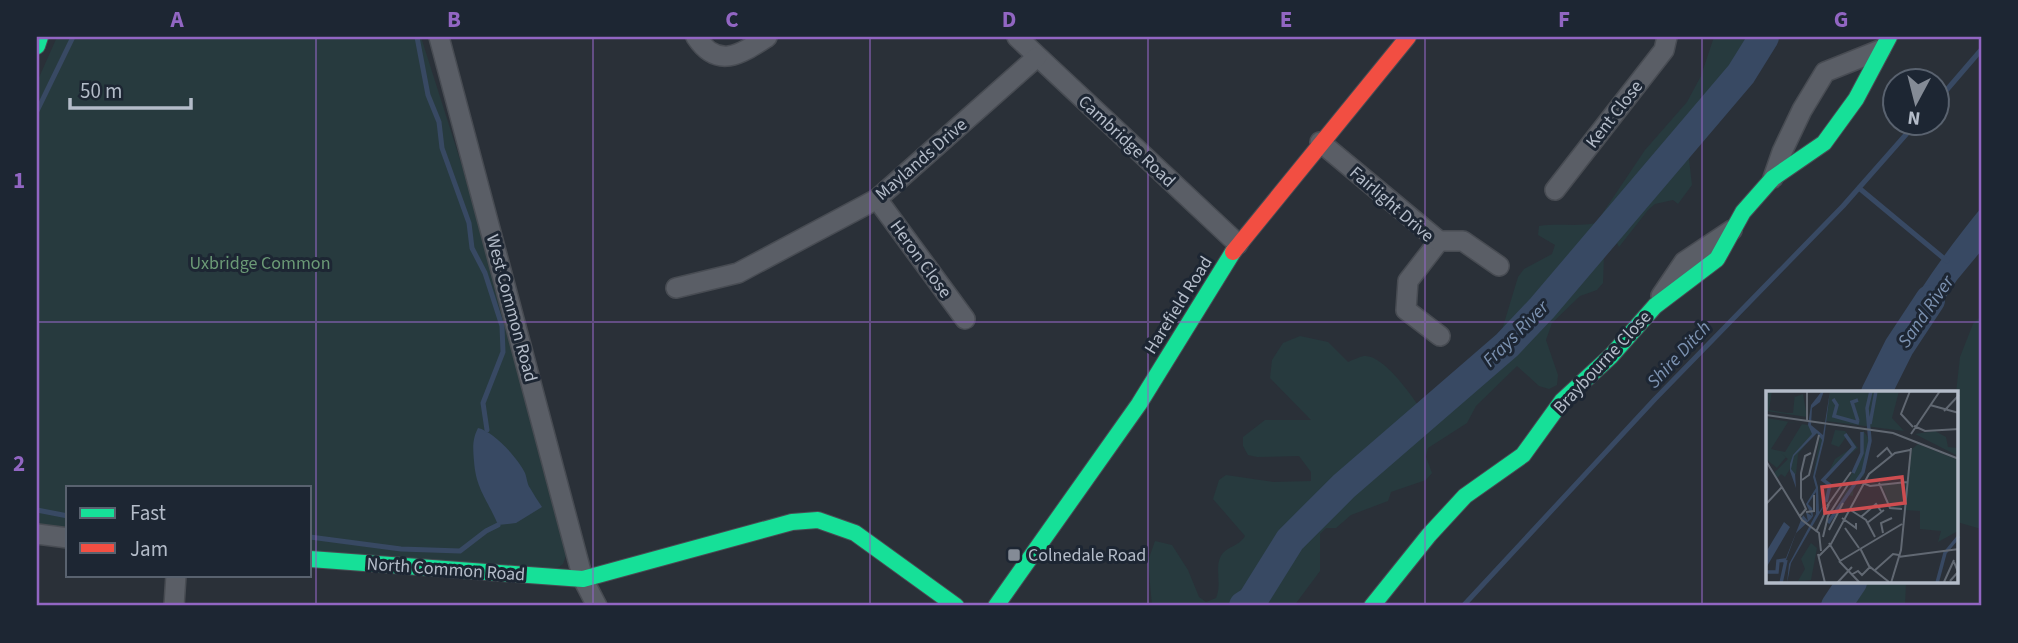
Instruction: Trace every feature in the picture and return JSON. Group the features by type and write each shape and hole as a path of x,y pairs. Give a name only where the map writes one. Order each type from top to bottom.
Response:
{"street":[{"path":"37,46 40,37"},
{"name":"West Common Road","path":"439,37 583,579 597,606"},
{"path":"696,37 702,47 713,54 726,56 740,55 767,37"},
{"name":"Cambridge Road","path":"1017,37 1238,244"},
{"name":"Harefield Road","path":"996,606 1139,404 1238,244 1408,37"},
{"name":"Kent Close","path":"1555,190 1664,50 1667,37"},
{"path":"1773,178 1802,110 1825,72 1885,43"},
{"path":"1655,306 1684,262 1734,229 1743,212 1773,178 1824,143 1856,99 1885,43"},
{"name":"Maylands Drive","path":"676,288 738,273 877,199 1037,57"},
{"name":"Fairlight Drive","path":"1320,142 1439,241 1408,281 1406,310 1440,336"},
{"name":"Heron Close","path":"877,199 965,319"},
{"path":"1439,241 1463,241 1499,266"},
{"name":"Braybourne Close","path":"1372,606 1429,535 1465,496 1523,455 1562,401 1611,356 1655,306"},
{"path":"583,579 780,525 818,520 855,533 956,606"},
{"path":"37,534 66,538"},
{"name":"North Common Road","path":"312,559 583,579"},
{"path":"174,606 176,576"}],"green space":[{"name":"Uxbridge Common","path":"57,37 421,37 477,213 568,550 563,564 556,569 312,553 312,486 66,486 66,530 37,526 37,82"},
{"path":"1714,37 1770,37 1739,68 1695,141 1689,159 1692,185 1678,204 1673,200 1655,204 1648,210 1619,247 1617,243 1604,256 1603,283 1597,290 1580,296 1552,323 1546,340 1558,375 1557,385 1549,389 1539,386 1517,366 1476,406 1467,423 1428,448 1426,457 1432,473 1426,480 1391,492 1388,501 1351,515 1336,528 1326,528 1320,534 1320,571 1294,606 1267,606 1265,599 1247,598 1236,606 1152,606 1148,561 1155,541 1172,545 1188,570 1199,597 1206,602 1216,598 1220,558 1245,536 1213,499 1219,480 1226,475 1273,482 1311,481 1311,472 1299,456 1257,457 1248,455 1243,446 1243,437 1265,420 1311,420 1270,378 1272,360 1283,343 1300,336 1328,342 1348,362 1364,356 1371,357 1387,367 1418,405 1467,378 1498,343 1518,277 1524,269 1552,254 1555,245 1538,235 1539,226 1596,223 1645,150 1687,102 1701,76"},
{"path":"1981,316 1981,529 1958,522 1956,391 1960,357 1973,324"},
{"path":"1859,584 1906,584 1905,606 1833,606"}],"water":[{"path":"1981,208 1981,251 1957,280 1919,338 1897,329 1936,267"},
{"path":"478,428 498,440 517,460 542,507 516,523 498,525 480,487 473,452"}],"waterway":[{"path":"37,111 73,37"},
{"path":"417,37 428,95 439,122 442,148 469,223 472,248 485,273 502,326 503,352 483,403 487,430"},
{"name":"Frays River","path":"1244,606 1252,601 1290,540 1344,486 1507,345 1542,308 1741,74 1764,37"},
{"name":"Shire Ditch","path":"1952,84 1981,50"},
{"name":"Shire Ditch","path":"1463,606 1655,399 1843,206 1905,136"},
{"path":"1859,188 1947,261"},
{"name":"Sand River","path":"1877,391 1899,347 1930,300"},
{"path":"37,510 66,516"},
{"path":"312,537 401,549 460,551 498,525"},
{"name":"Sand River","path":"1836,606 1851,584"}],"traffic: fast":[{"path":"37,46 40,37"},
{"path":"1372,606 1429,535 1465,496 1523,455 1562,401 1611,356 1655,306 1717,259 1743,212 1773,178 1824,143 1856,99 1889,37"},
{"path":"996,606 1139,404 1233,252"},
{"path":"312,559 583,579 792,522 818,520 855,533 956,606"}],"traffic: jam":[{"path":"1233,252 1408,37"}],"place":[{"name":"Colnedale Road","path":"1014,555"}]}
